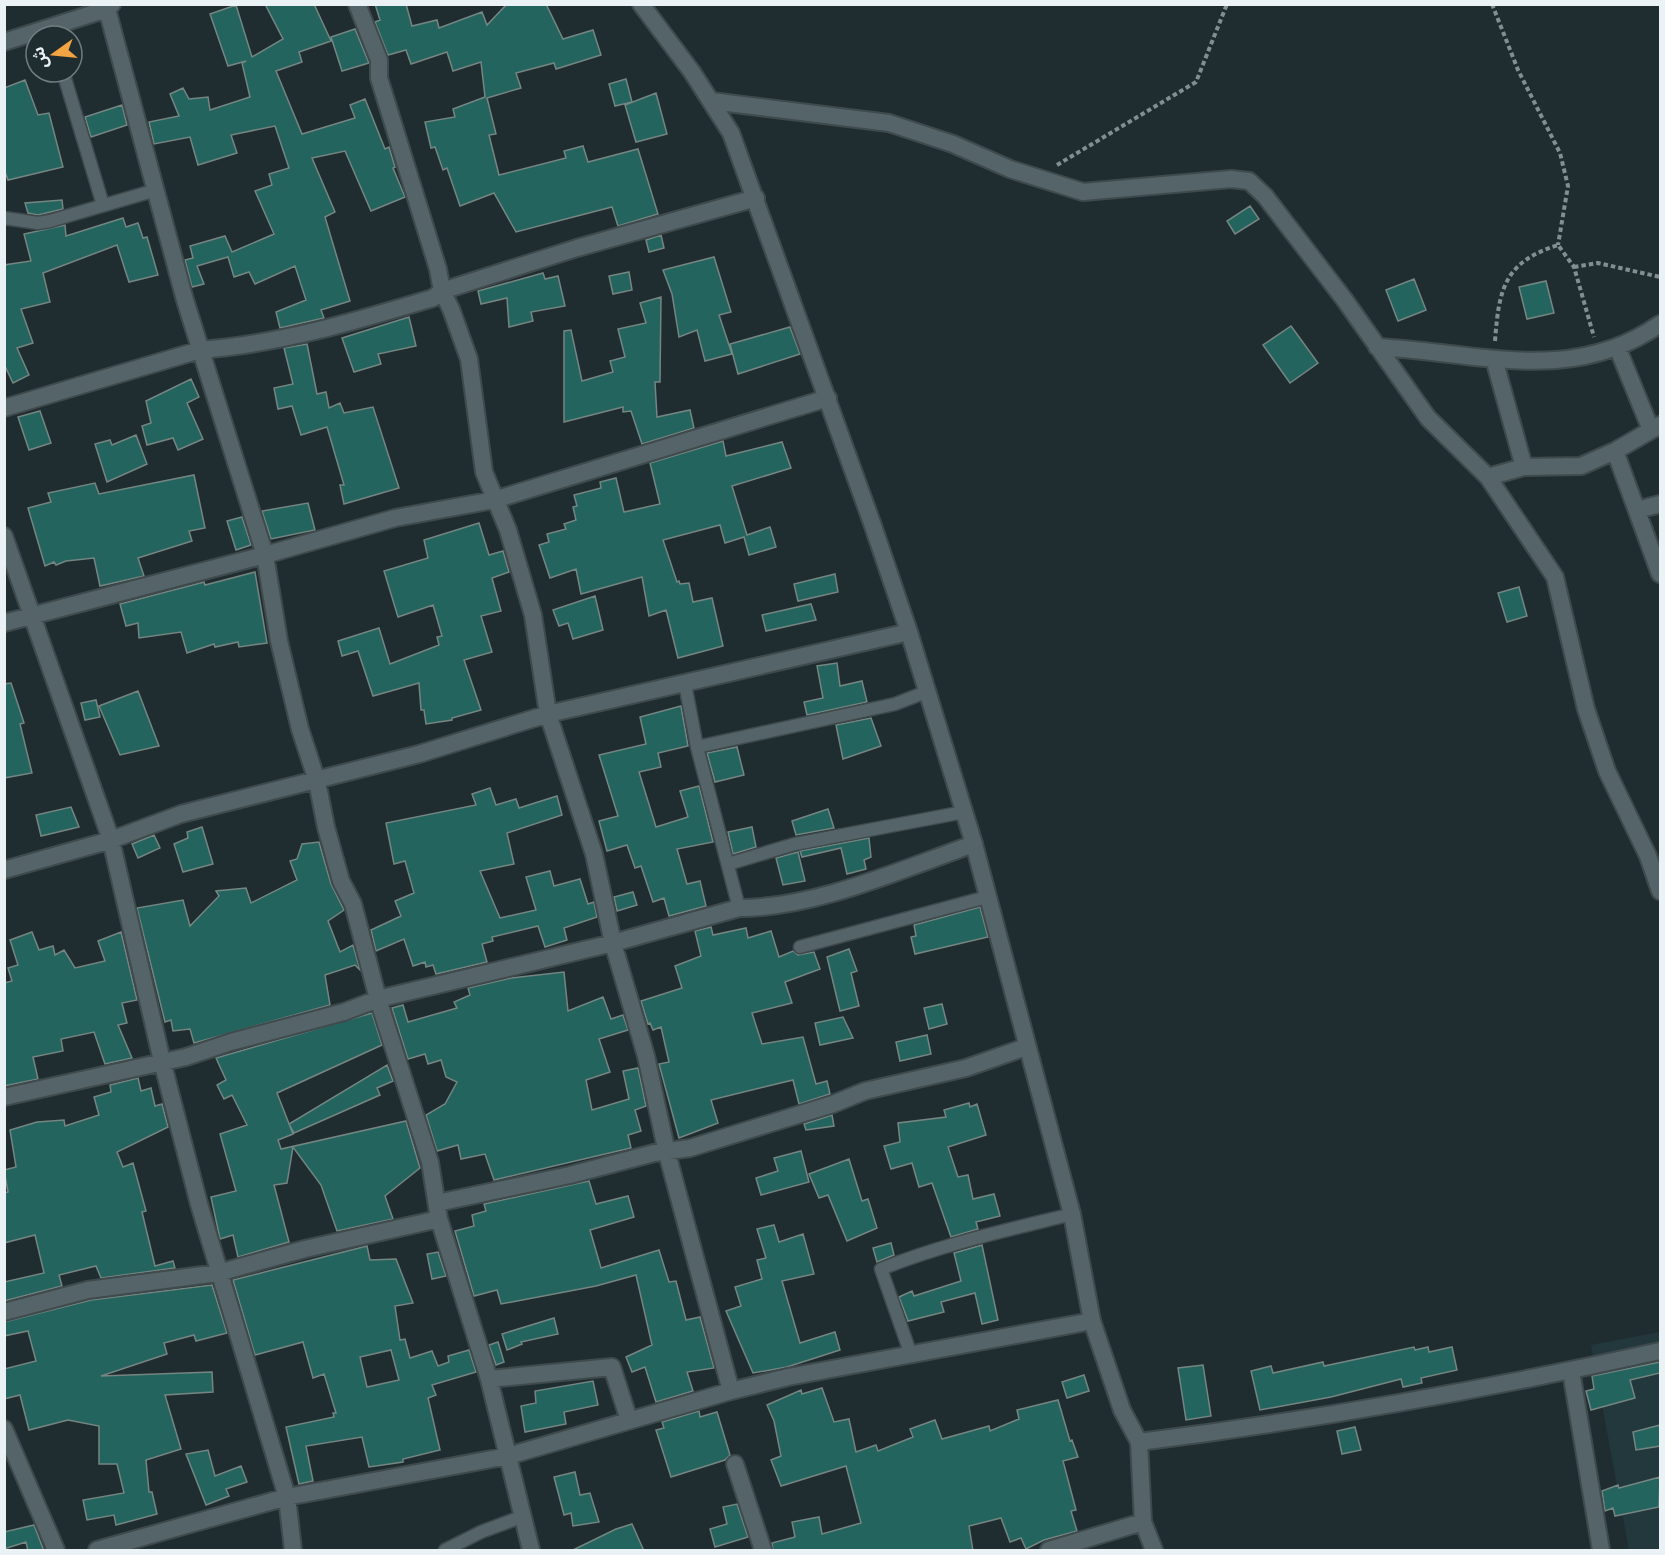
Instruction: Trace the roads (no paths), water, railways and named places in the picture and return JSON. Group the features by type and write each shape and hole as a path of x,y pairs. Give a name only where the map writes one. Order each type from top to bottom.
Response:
{"street":[{"path":"357,4 379,60 379,78 438,268 442,291 451,309 469,360 484,472 508,530 533,615 548,714 594,854 613,943 646,1056 667,1153 731,1390"},
{"path":"641,4 711,101 731,134 828,398 909,632 974,844 1072,1214 1092,1321 1122,1410 1139,1442 1143,1522 1154,1551"},
{"path":"70,24 109,7 200,350 265,555 279,641 300,729 317,781 326,827 341,881 353,904 378,999 430,1162 438,1211 489,1379 531,1551"},
{"path":"4,42 24,38"},
{"path":"711,101 889,123 953,144 1010,169 1083,192 1231,179 1249,181 1265,196 1428,418 1488,477 1555,577 1586,709 1607,771 1654,853 1660,891"},
{"path":"4,408 200,350 300,335 433,298 442,291 577,248 756,198"},
{"path":"1377,347 1525,363 1568,361 1618,349 1660,324"},
{"path":"1488,477 1524,467 1581,465 1615,451 1656,427 1618,349"},
{"path":"1494,359 1524,467"},
{"path":"4,623 265,555 396,518 494,500 828,398"},
{"path":"1615,451 1660,574"},
{"path":"1637,510 1660,504"},
{"path":"4,536 34,615 111,840 162,1061 218,1273 287,1497 293,1551"},
{"path":"4,870 111,840 181,814 317,781 548,714 909,632"},
{"path":"4,1097 186,1057 231,1042 344,1012 378,999 613,943 739,908 758,908 830,893 974,844"},
{"path":"4,1312 88,1290 218,1273 570,1175 654,1153 667,1153 833,1104 865,1091 966,1068 1026,1047"},
{"path":"97,1551 287,1497 508,1456 731,1390 1092,1321"},
{"path":"1139,1442 1282,1424 1571,1371 1660,1351"},
{"path":"489,1379 612,1367 629,1420"},
{"path":"1571,1371 1601,1551"},
{"path":"4,1429 56,1551"},
{"path":"735,1464 763,1551"},
{"path":"1049,1551 1143,1522"}],"lane":[{"path":"67,84 103,205"},
{"path":"4,219 38,223 156,190"},
{"path":"685,684 697,747 739,908"},
{"path":"697,747 895,704 926,692"},
{"path":"728,864 795,844 964,812"},
{"path":"800,947 987,897"},
{"path":"911,1354 881,1269 954,1244 1072,1214"},
{"path":"445,1551 481,1532 521,1517"}]}
